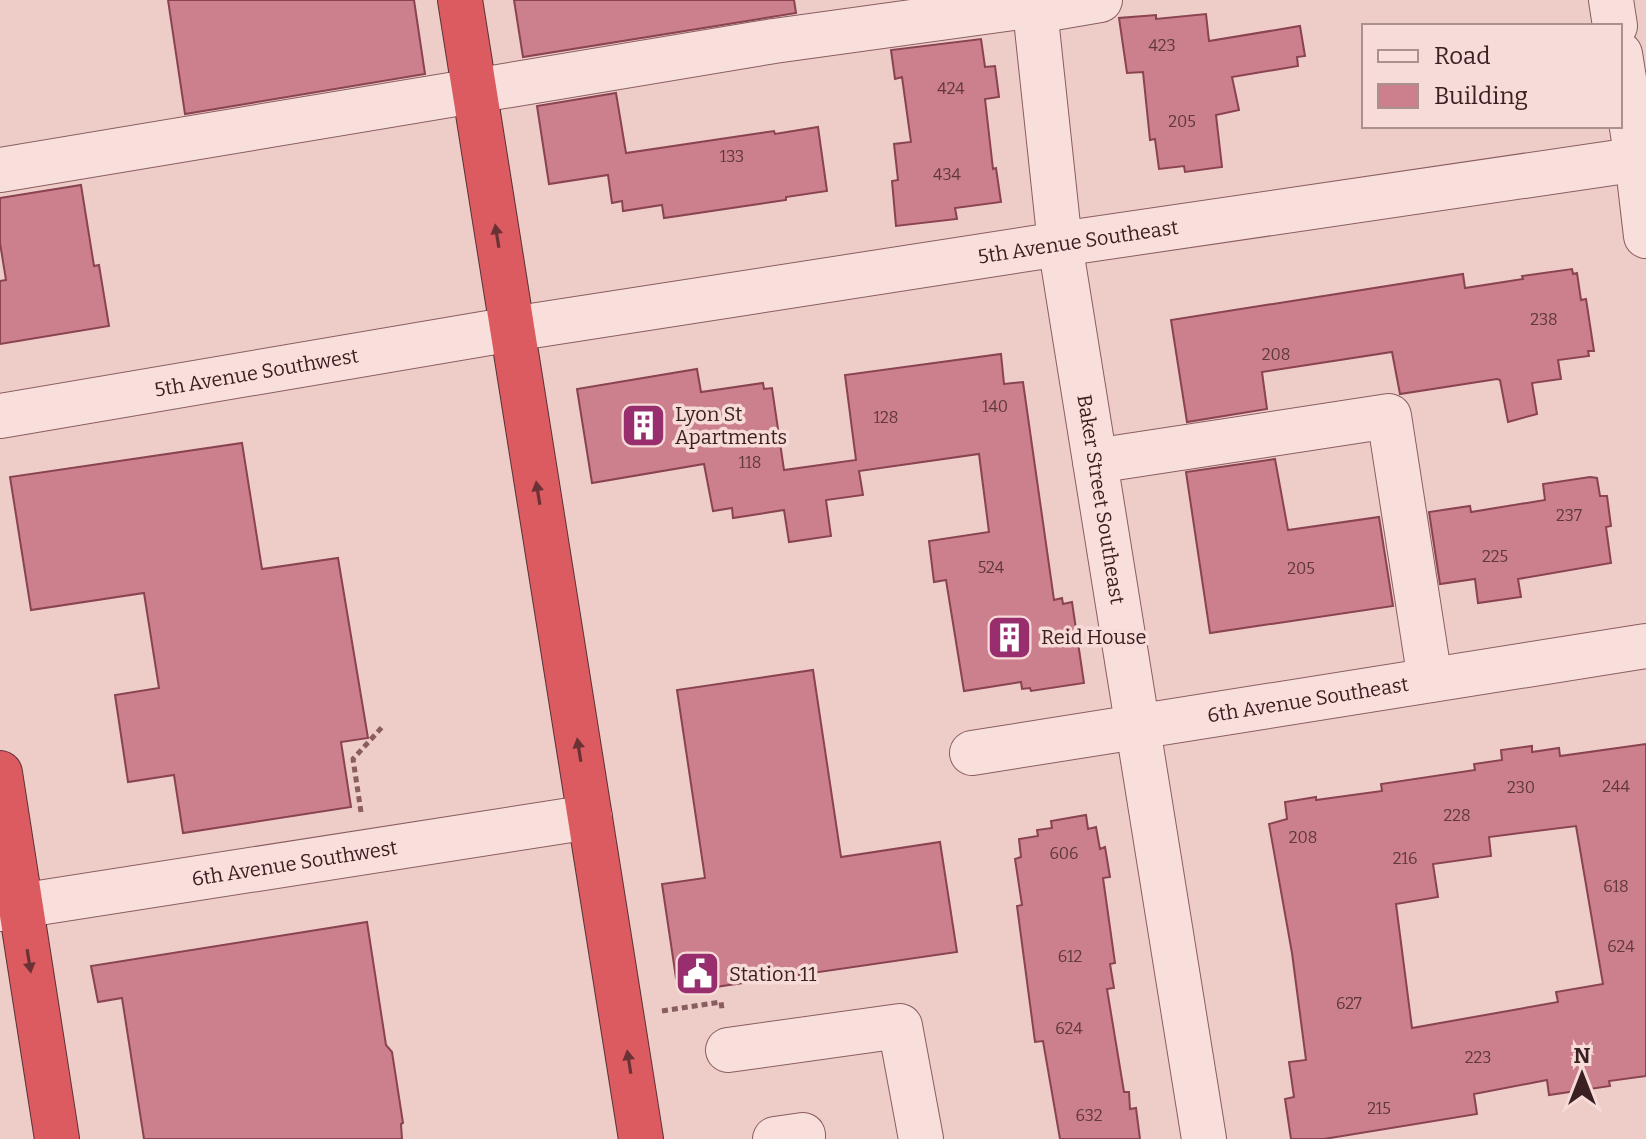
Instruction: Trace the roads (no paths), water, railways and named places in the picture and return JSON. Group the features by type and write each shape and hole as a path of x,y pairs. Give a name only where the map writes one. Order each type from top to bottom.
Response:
{"highway":[{"path":"460,0 641,1139"},
{"path":"0,773 10,908 57,1139"}],"street":[{"path":"0,170 774,41 1035,5 1100,0"},
{"path":"1611,0 1615,24"},
{"name":"Baker Street Southeast","path":"1035,5 1060,244 1204,1139"},
{"path":"1622,64 1642,159 1646,236"},
{"name":"5th Avenue Southeast","path":"512,329 1060,244 1642,159"},
{"name":"5th Avenue Southwest","path":"0,416 512,329"},
{"path":"1095,461 1389,416 1430,680"},
{"name":"6th Avenue Southeast","path":"972,753 1646,646"},
{"name":"6th Avenue Southwest","path":"10,908 590,817"},
{"path":"728,1050 900,1026 921,1139"},
{"path":"775,1139 803,1135 803,1139"}],"place":[{"name":"Lyon St Apartments","path":"644,426"},
{"name":"Reid House","path":"1010,637"},
{"name":"Station 11","path":"698,974"}]}
